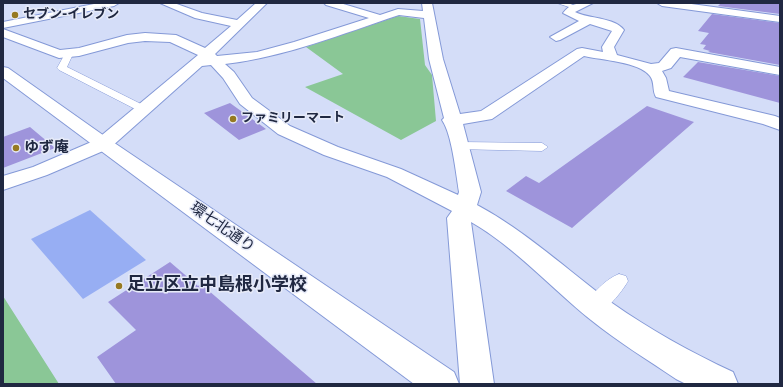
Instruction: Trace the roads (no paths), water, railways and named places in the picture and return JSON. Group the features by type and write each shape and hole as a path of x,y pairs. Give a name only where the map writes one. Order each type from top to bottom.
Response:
{"street":[{"path":"3,25 114,3"},
{"path":"165,3 199,16 240,24"},
{"path":"3,183 40,172 103,144 206,59 262,3"},
{"path":"328,3 380,18"},
{"path":"662,3 780,19"},
{"path":"581,5 568,13 612,26 618,30 608,47 612,58"},
{"path":"206,59 257,56 298,45 398,12 428,9 436,59 451,120 460,146 470,192 465,208 459,218 477,384"},
{"path":"556,36 589,20"},
{"path":"3,33 59,54 69,54 127,39 145,37 172,38 229,75 246,101 284,130 331,151 394,173 465,208 493,224 536,256 595,306 688,368 721,384"},
{"path":"451,120 486,115 582,52 622,59 650,68 661,68 667,66 676,52 780,71"},
{"path":"650,68 659,77 662,94 769,120 780,125"},
{"name":"環七北通り","path":"3,71 103,144 442,384"}],"lane":[{"path":"560,3 581,5"},
{"path":"69,54 62,68 143,110"},
{"path":"460,146 542,147"},
{"path":"595,306 619,281"}],"water":[{"path":"90,210 146,260 83,299 31,239"}],"place":[{"name":"セブン-イレブン","path":"15,15"},
{"name":"ファミリーマート","path":"233,119"},
{"name":"ゆず庵","path":"16,148"},
{"name":"足立区立中島根小学校","path":"119,286"}]}
